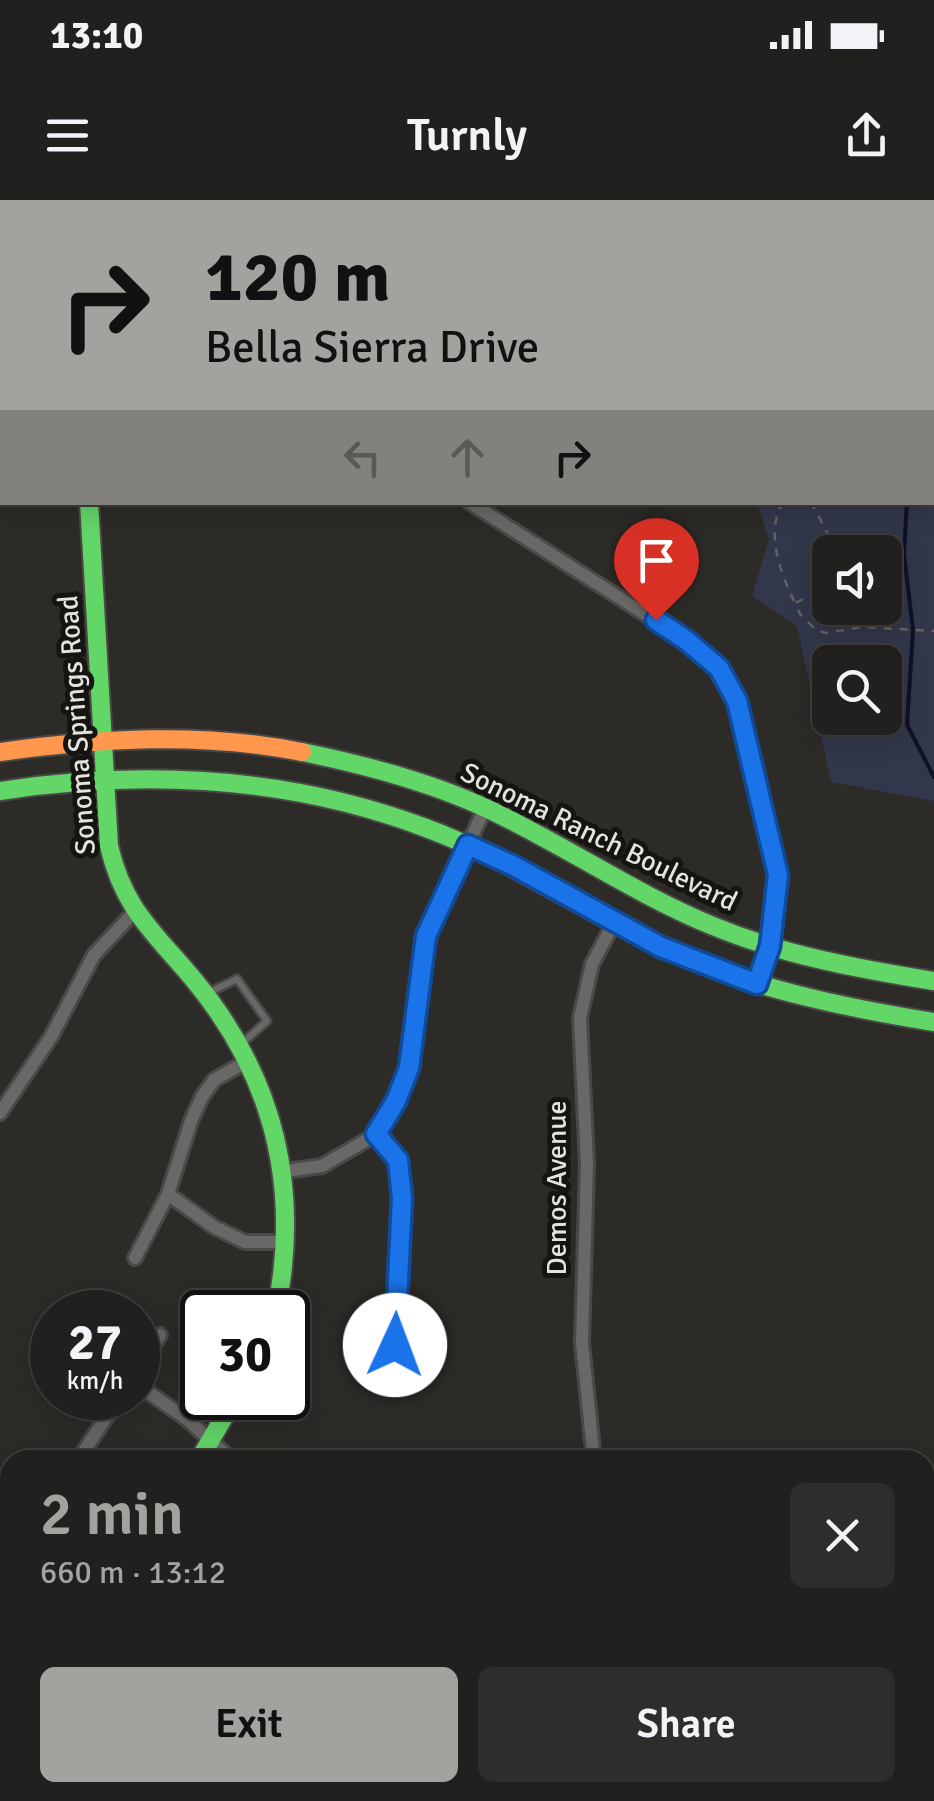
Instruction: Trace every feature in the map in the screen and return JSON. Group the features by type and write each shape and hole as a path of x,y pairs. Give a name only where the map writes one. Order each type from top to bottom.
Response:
{"main road":[{"name":"Sonoma Springs Road","path":"90,505 109,846 119,884 135,911 205,994 242,1054 270,1112 286,1171 287,1242 279,1290"},
{"name":"Sonoma Ranch Boulevard","path":"0,752 105,740 184,738 301,751 393,773 485,808 687,915 770,946 856,968 934,981"},
{"path":"0,790 105,778 195,779 288,790 382,812 468,845 682,957 757,984 839,1006 934,1022"},
{"path":"204,1450 222,1420"}],"street":[{"path":"474,505 686,640 719,668 737,701 778,875 770,946 757,984"},
{"path":"286,1171 322,1166 376,1134 396,1101 409,1068 426,936 485,808"},
{"path":"0,1113 51,1037 94,955 135,911"},
{"name":"Demos Avenue","path":"593,1450 582,1344 586,1164 580,1018 592,964 614,923"},
{"path":"136,1258 168,1194 190,1121 202,1097 242,1054"},
{"path":"376,1134 398,1160 402,1257 394,1319 395,1345 405,1387"},
{"path":"168,1194 245,1242 287,1242"},
{"path":"160,1400 188,1420 219,1450"},
{"path":"85,1450 104,1420"}],"lane":[{"path":"205,994 236,979 267,1021 242,1054"}],"path":[{"path":"782,505 775,521 777,554 800,614 816,630 826,633 862,627 934,631"},
{"path":"813,505 828,535"},
{"path":"795,603 812,593"}],"shaded area":[{"path":"758,505 934,505 934,801 831,782 821,735 902,735 902,645 812,645 812,695 797,626 752,596 769,539"}],"waterway":[{"path":"907,505 904,554 913,630 907,725 934,777"}],"traffic: fast":[{"path":"89,505 109,846 132,904 222,1017 262,1096 275,1137 282,1179 285,1222 279,1290"},
{"path":"302,752 398,775 468,800 656,899 740,936 822,960 934,981"},
{"path":"0,791 162,779 216,782 322,797 457,841 696,962 830,1003 934,1022"},
{"path":"205,1450 222,1420"}],"traffic: slow":[{"path":"0,752 151,739 227,742 302,752"}],"route":[{"path":"395,1345 402,1198 398,1160 376,1134 396,1101 409,1068 426,936 468,845 661,947 757,984 770,946 778,875 737,701 719,668 656,620"}]}
